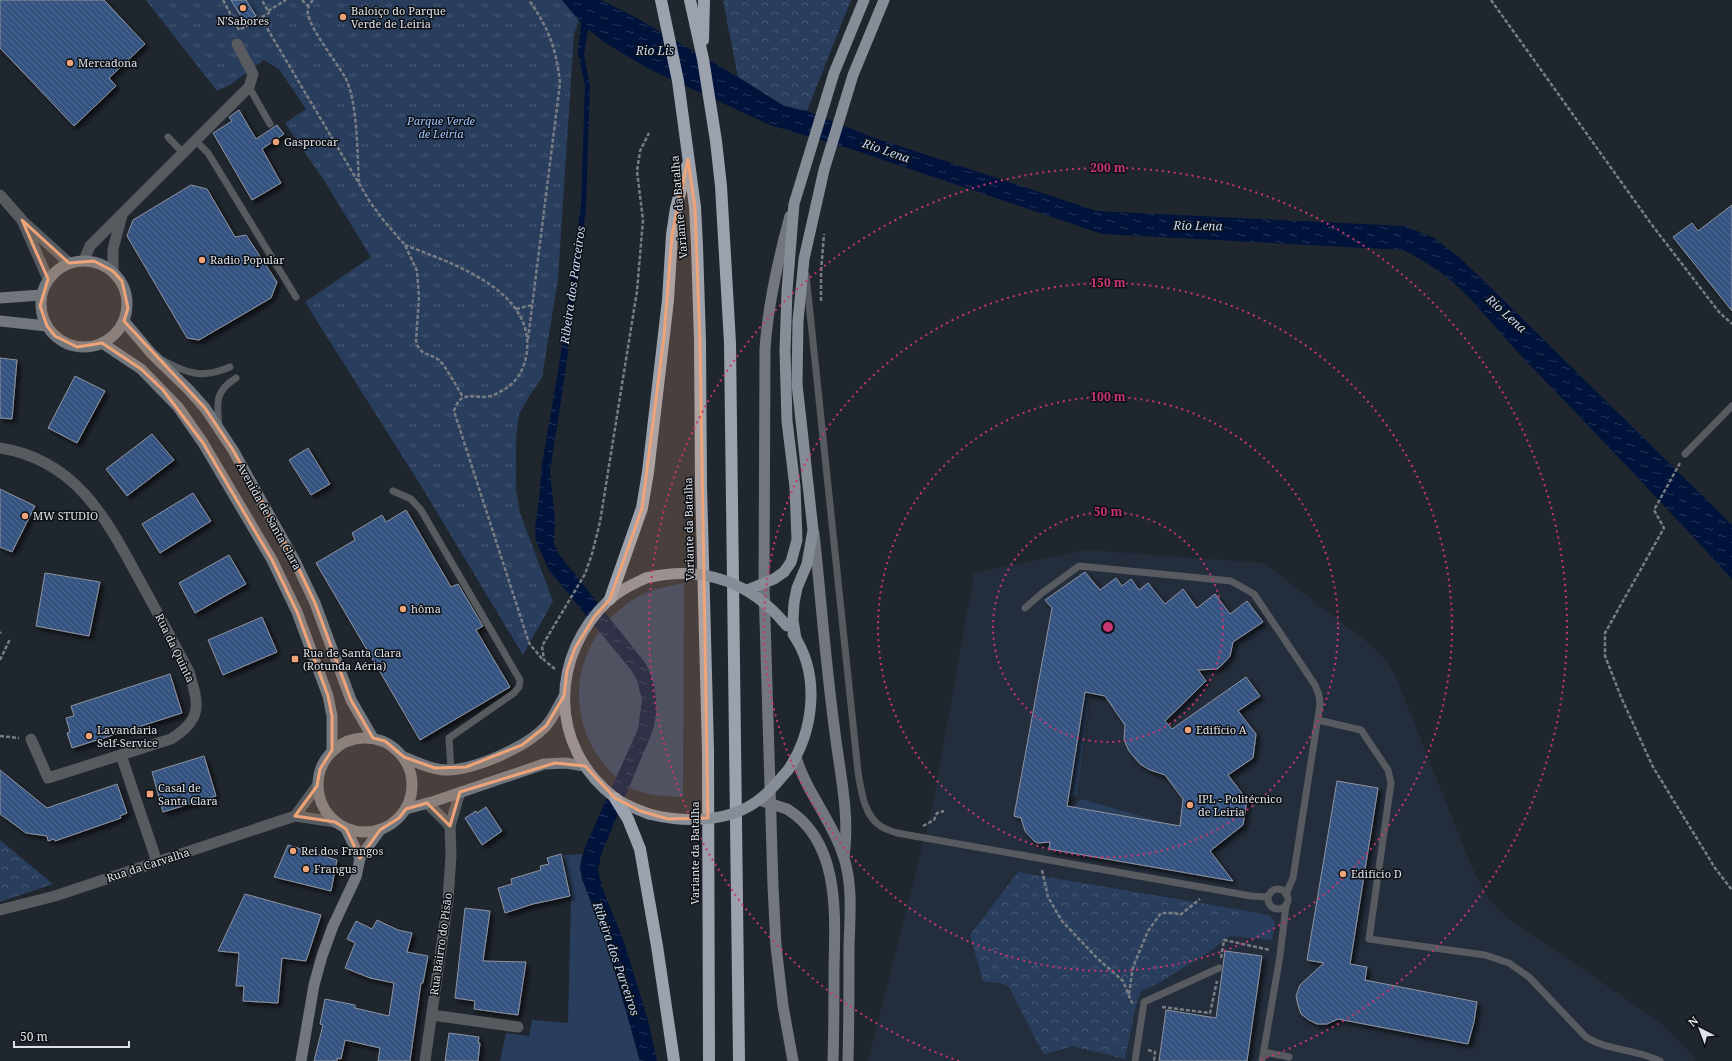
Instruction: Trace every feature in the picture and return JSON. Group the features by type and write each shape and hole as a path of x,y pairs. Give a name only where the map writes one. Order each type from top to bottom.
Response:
{"highway":[{"name":"Variante da Batalha","path":"661,0 678,80 695,207 700,340 701,485 708,750 709,1061"},
{"path":"690,0 716,141 721,186 730,343 739,1061"},
{"path":"702,59 704,0"},
{"path":"610,599 642,508 648,472 668,300 672,235 676,208 688,159"},
{"path":"615,798 628,819 640,849 657,946 674,1061"}],"main road":[{"path":"793,1061 784,1006 776,938 764,586 765,349 767,318 775,273 805,165 834,73 864,0"},
{"path":"844,857 847,828 845,804 835,732 797,384 798,321 804,259 824,170 853,75 884,0"},
{"path":"747,590 774,579 784,572 791,562 797,540 795,487 787,421 785,351 787,291 794,204"},
{"path":"84,260 94,261 113,271 122,281 127,294 128,308 124,321 119,330 102,344 90,347 77,347 65,343 55,336 47,326 41,311 41,295 48,279 57,270 69,263 84,260"},
{"path":"0,298 41,295"},
{"path":"0,321 47,326"},
{"name":"Avenida de Santa Clara","path":"124,321 151,353 189,390 205,408 220,429 296,563 315,603 351,700 373,738"},
{"name":"Avenida de Santa Clara","path":"102,344 141,369 178,407 203,443 272,560 297,612 328,696 332,716 332,750"},
{"path":"796,639 793,620 794,604 797,588 807,564 813,530"},
{"path":"666,575 698,575 726,581 747,590 759,598 786,626 796,639 804,657 811,699 807,730 796,757 788,770 770,790 759,800 749,806 730,814 698,820 668,819 649,814 615,798 593,777 585,766 570,735 567,722 564,696 566,678 575,648 581,636 594,617 610,599 622,590 646,578 666,575"},
{"path":"404,757 435,768 451,770 486,761 534,738 546,726 564,696"},
{"path":"360,737 373,738 385,742 395,748 404,757 410,769 412,783 411,797 406,809 399,818 380,830 357,832 346,829 335,822 324,810 318,796 317,786 320,769 326,757 332,750 347,741 360,737"},
{"path":"796,757 801,774 808,789 831,824 844,857 849,891 848,1061"},
{"path":"406,809 544,764 566,763 585,766"},
{"path":"759,800 787,810 798,816 807,825 821,847 830,877 835,915 833,1061"},
{"path":"346,829 360,858"},
{"path":"301,1061 314,984 334,926 356,877 360,858 380,830"}],"street":[{"path":"84,260 90,246 249,87 253,74 237,44"},
{"path":"0,195 22,220 69,263"},
{"path":"113,271 113,249 122,215"},
{"path":"22,220 48,279"},
{"name":"Rua da Quinta","path":"0,448 13,450 36,458 50,465 73,482 89,497 116,537 189,672 197,707 193,719 184,731 171,739 48,778 31,739"},
{"path":"121,755 156,862"},
{"path":"295,816 317,786"},
{"name":"Rua Bairro do Pisão","path":"425,1061 448,900 451,855 450,826 460,792"},
{"path":"426,803 450,826"},
{"name":"Rua da Carvalha","path":"0,910 55,896 295,816 335,822"},
{"path":"432,1015 518,1027"}],"lane":[{"path":"249,87 270,124"},
{"path":"168,137 183,153"},
{"path":"195,140 208,153 296,296"},
{"path":"804,259 858,772 864,801 871,816 881,827 897,833 1251,896 1268,897"},
{"path":"151,353 176,368 197,375 218,372 230,367"},
{"path":"220,429 217,405 218,396 221,389 236,378"},
{"path":"1685,454 1732,406"},
{"path":"393,491 411,499 421,510 520,680 519,687 514,693 449,738 451,770"},
{"path":"1025,608 1042,593 1079,566 1231,581 1254,594 1315,685 1319,695 1320,704 1293,878 1286,894"},
{"path":"1318,720 1360,730 1388,770 1391,783 1369,939 1485,955 1509,963 1528,977 1586,1037 1596,1043 1650,1056 1660,1061"},
{"path":"1262,1061 1288,899 1286,894 1278,889 1272,891 1268,897 1269,904 1274,908 1280,908 1286,905"},
{"path":"1135,1061 1144,1002 1219,968"},
{"path":"1264,1052 1289,1057"}],"path":[{"path":"222,0 239,30 269,13 268,11 286,0"},
{"path":"262,0 268,11"},
{"path":"302,0 308,6"},
{"path":"313,0 308,6 308,14 312,24 346,78 352,99 359,184"},
{"path":"529,0 541,17 552,39 560,83 526,361 519,377 506,389 491,396 463,397 456,402 454,411 529,643 544,660 566,678"},
{"path":"1491,0 1652,225 1719,312 1732,324"},
{"path":"260,18 359,184 384,221 405,245 417,272 419,297 417,347 421,352 439,360 463,397"},
{"path":"544,660 542,646 585,574 600,522 637,291 643,220 637,171 640,151 649,133"},
{"path":"821,309 821,272 825,228"},
{"path":"405,245 453,263 477,276 493,287 516,309 526,329 528,341"},
{"path":"516,309 528,307 533,304"},
{"path":"1676,469 1654,510 1664,528 1605,633 1605,656 1621,697 1653,767 1715,868 1732,890"},
{"path":"0,660 10,639"},
{"path":"0,736 31,739"},
{"path":"919,827 926,826 934,820 937,813 944,811"},
{"path":"1041,868 1048,897 1062,921 1096,958 1123,981 1133,1005"},
{"path":"1129,995 1133,966 1148,931 1161,913 1175,913 1180,916 1200,899"},
{"path":"1149,1044 1148,1051 1155,1052 1154,1061"}],"highlighted area":[{"path":"688,159 695,207 700,341 708,818 668,819 640,811 615,798 585,766 555,763 460,792 450,826 427,803 406,809 399,818 380,830 360,858 346,829 335,822 295,816 317,786 320,769 332,750 332,716 328,696 297,612 272,560 203,443 163,390 141,369 102,343 77,347 55,336 47,326 40,306 48,279 22,220 69,263 94,261 113,271 122,281 128,308 124,321 205,408 233,450 296,563 315,603 351,700 373,738 385,741 404,757 435,768 466,767 522,745 546,726 564,696 567,670 575,648 594,617 610,599 642,508 664,336 672,235"}],"shaded area":[{"name":"IPL - Politécnico de Leiria","path":"1087,550 1264,563 1367,642 1387,661 1398,682 1471,865 1483,889 1494,905 1514,923 1659,1021 1691,1053 1695,1061 868,1061 933,804 974,573"}],"green space":[{"name":"Parque Verde de Leiria","path":"146,0 586,0 574,34 558,279 542,378 519,414 516,437 516,489 520,513 553,601 523,655 423,489 305,302 371,257 325,182 285,123 306,109 279,69 264,60 230,85 217,91"},
{"path":"723,0 851,0 807,111 784,106 738,77"},
{"path":"684,583 683,797 657,795 633,789 623,783 609,770 598,756 586,734 580,711 579,688 583,665 592,643 605,624 622,607 648,592"},
{"path":"1085,692 1090,693 1077,795 1068,799"},
{"path":"1081,799 1169,824 1073,807"},
{"path":"0,840 53,884 0,902"},
{"path":"582,854 580,867 582,879 604,934 640,1061 500,1061 506,1033 529,1036 532,1020 568,1023 571,895 563,855"},
{"path":"1018,872 1242,910 1230,936 1206,954 1162,981 1141,991 1135,1010 1125,1059 1072,1046 1044,1055 1009,987 1004,984 983,981 970,935"},
{"path":"1242,910 1269,915 1275,922 1272,940 1230,936"}],"water":[{"name":"Rio Lis","path":"562,0 601,0 633,16 738,77 784,106 807,111 869,136 1097,211 1405,226 1434,238 1460,258 1485,282 1732,525 1732,579 1631,470 1519,353 1483,312 1454,283 1430,265 1404,250 1102,234 854,150 770,125 647,68 604,42 588,29 584,55 590,86 586,208 566,368 550,471 555,520 554,543 558,553 646,664 655,688 656,713 653,730 602,852 598,870 602,887 624,942 648,1020 657,1061 640,1061 604,934 582,879 580,867 585,847 638,729 642,700 637,680 631,670 549,570 536,541 535,528 542,464 559,366 581,205 585,85 578,53 581,23"}],"building":[{"name":"Mercadona","path":"0,0 104,0 145,44 109,78 116,86 74,126 0,48"},
{"name":"N'Sabores","path":"231,0 246,0 256,16 245,23"},
{"path":"239,110 256,139 277,125 284,134 262,149 281,183 252,200 213,133 232,121 229,117"},
{"name":"Radio Popular","path":"191,185 207,189 235,237 246,235 277,282 271,298 199,340 187,338 127,236 133,220"},
{"path":"1732,205 1732,311 1673,237 1692,223 1698,231"},
{"path":"0,358 17,360 12,419 0,418"},
{"path":"75,376 105,391 77,443 48,428"},
{"path":"152,434 174,460 127,496 106,469"},
{"path":"308,448 330,484 311,495 289,460"},
{"path":"0,489 35,506 12,552 0,547"},
{"path":"193,493 211,521 160,553 142,524"},
{"name":"hôma","path":"406,510 451,587 458,584 483,626 476,630 510,687 420,740 316,563 355,540 352,533 382,515 386,522"},
{"path":"229,555 246,584 195,613 179,583"},
{"name":"Edifício A","path":"1085,572 1100,590 1116,578 1122,586 1131,579 1139,590 1148,583 1165,604 1183,589 1197,608 1215,594 1230,614 1247,601 1263,622 1233,642 1230,656 1217,669 1198,670 1206,681 1165,721 1172,729 1246,677 1260,696 1238,711 1256,734 1253,758 1228,775 1247,800 1243,825 1210,851 1233,881 1049,849 1050,842 1038,843 1034,841 1025,831 1021,818 1014,816 1052,608 1045,600","holes":["1085,692 1105,696 1125,725 1124,740 1129,751 1140,764 1150,770 1165,775 1183,799 1180,826 1067,806"]},
{"path":"45,573 100,582 89,636 36,626"},
{"path":"262,617 277,652 223,675 208,640"},
{"path":"170,674 182,713 72,748 67,733 70,732 66,718 74,716 71,706"},
{"path":"204,756 216,796 163,812 152,772"},
{"path":"0,770 47,808 117,784 127,813 120,816 121,818 55,841 54,839 48,841 47,836 26,833 0,814"},
{"name":"Edifício D","path":"1337,781 1378,788 1350,964 1367,967 1365,980 1477,1002 1474,1022 1468,1044 1338,1019 1327,1024 1317,1024 1301,1014 1296,996 1300,985 1324,963 1307,960"},
{"path":"486,807 502,831 482,845 465,818"},
{"name":"Frangus","path":"288,845 337,860 331,891 274,877"},
{"path":"561,854 570,896 533,904 505,913 498,888 512,884 511,879 541,870 540,866 549,864 547,858"},
{"path":"245,894 321,915 306,961 282,958 278,1003 243,1001 244,986 236,986 239,953 218,951"},
{"path":"465,908 490,911 483,961 526,962 518,1015 474,1009 475,1001 455,998"},
{"path":"377,920 398,930 412,933 407,952 428,956 423,983 421,983 410,1061 378,1061 380,1048 345,1040 341,1059 337,1058 337,1061 314,1061 323,1025 320,1024 325,999 355,1005 355,1008 389,1016 394,983 370,978 345,968 355,943 347,939 356,921 372,929"},
{"path":"1225,951 1262,956 1247,1061 1159,1061 1166,1010 1216,1018"},
{"path":"449,1033 479,1037 478,1043 480,1043 478,1061 445,1061"}],"place":[{"name":"N'Sabores","path":"243,8"},
{"name":"Baloiço do Parque Verde de Leiria","path":"343,17"},
{"name":"Mercadona","path":"70,63"},
{"name":"Gasprocar","path":"276,142"},
{"name":"Radio Popular","path":"202,260"},
{"name":"MW STUDIO","path":"25,516"},
{"name":"hôma","path":"403,609"},
{"name":"Rua de Santa Clara (Rotunda Aéria)","path":"295,659"},
{"name":"Edifício A","path":"1188,730"},
{"name":"Lavandaria Self-Service","path":"89,736"},
{"name":"Casal de Santa Clara","path":"150,794"},
{"name":"IPL - Politécnico de Leiria","path":"1190,805"},
{"name":"Rei dos Frangos","path":"293,851"},
{"name":"Frangus","path":"306,869"},
{"name":"Edifício D","path":"1343,874"}],"water label":[{"name":"Rio Lena","path":"886,151"},
{"name":"Rio Lena","path":"1198,226"},
{"name":"Ribeira dos Parceiros","path":"573,285"},
{"name":"Rio Lena","path":"1506,314"},
{"name":"Ribeira dos Parceiros","path":"616,959"}]}
